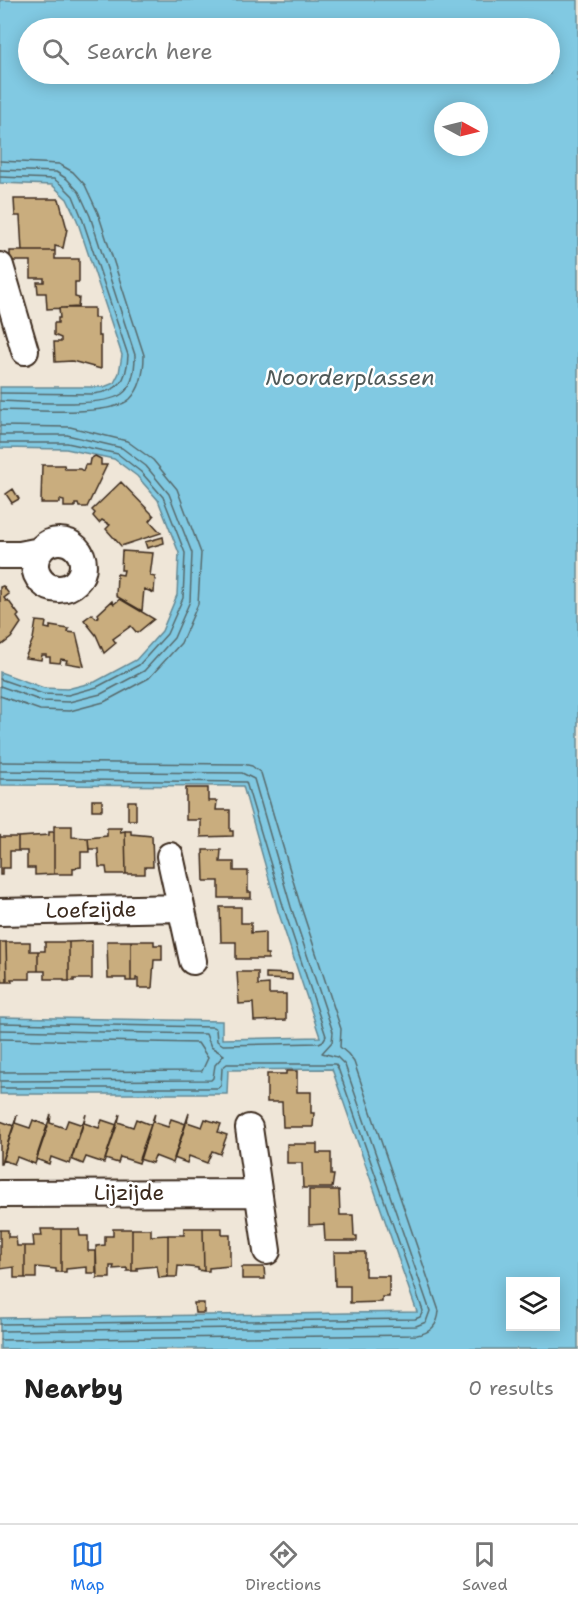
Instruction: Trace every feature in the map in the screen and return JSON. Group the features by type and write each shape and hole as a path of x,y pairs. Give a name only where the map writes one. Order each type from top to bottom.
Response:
{"street":[{"path":"1,276 25,351"},
{"path":"0,555 20,555 40,551"},
{"path":"170,856 193,961"},
{"name":"Loefzijde","path":"0,912 181,908"},
{"path":"249,1128 267,1251"},
{"name":"Lijzijde","path":"0,1194 258,1193"}],"water":[{"name":"Noorderplassen","path":"0,0 578,0 578,1349 0,1349 0,1318 417,1312 332,1069 228,1070 227,1094 0,1094 0,1017 222,1021 222,1039 320,1037 278,911 243,786 0,785 0,672 44,688 67,689 95,682 136,660 162,631 177,595 179,553 158,500 137,476 114,459 66,449 0,448 0,387 104,387 114,383 119,373 122,355 77,220 67,199 52,185 0,183"}],"building":[{"path":"14,199 59,199 67,229 63,248 55,246 55,251 22,251 20,216 15,216"},
{"path":"10,251 55,251 55,259 79,259 79,282 75,282 75,297 79,298 78,307 47,309 46,293 38,293 37,282 44,282 44,278 31,278 31,261 10,261"},
{"path":"59,308 94,308 94,318 98,318 98,336 101,336 101,369 72,361 55,362 54,342 61,342 61,338 54,335 54,323 58,323 58,318 60,318"},
{"path":"95,456 101,459 101,465 107,465 87,507 79,507 75,504 75,507 64,507 64,501 60,500 60,503 41,503 42,465 64,465 65,469 83,471 85,465 89,465 90,459"},
{"path":"121,482 154,516 150,521 161,533 121,546 106,529 110,525 102,520 99,523 93,516 95,513 92,510"},
{"path":"13,489 19,499 12,503 6,494"},
{"path":"163,537 164,543 147,548 145,542"},
{"path":"122,551 153,553 150,576 155,577 154,593 144,589 142,611 116,596 117,574 123,575 124,570 121,570"},
{"path":"3,586 9,594 4,598 19,615 17,617 21,623 11,638 2,645 0,642 0,587"},
{"path":"120,599 154,619 137,633 131,626 113,639 116,643 104,653 96,635 84,620 92,614 96,618 112,601 114,604"},
{"path":"36,621 46,622 45,628 50,629 50,626 69,629 68,632 76,633 84,666 66,663 67,660 61,659 60,663 50,662 50,657 46,655 42,655 41,660 25,658 33,639"},
{"path":"186,788 208,788 208,801 217,801 216,810 230,810 230,831 233,831 233,836 201,837 201,820 186,820"},
{"path":"92,800 102,800 102,810 92,810"},
{"path":"128,801 136,801 136,820 128,820"},
{"path":"54,826 72,826 72,837 88,838 89,852 81,852 81,867 73,868 73,874 54,874"},
{"path":"107,828 121,828 120,832 125,831 126,874 107,874 106,867 99,867 98,849 89,849 88,838 107,836"},
{"path":"125,831 131,831 131,834 152,836 153,867 145,867 145,874 126,874"},
{"path":"49,832 54,832 54,874 35,875 35,868 27,868 27,851 18,851 18,837 49,835"},
{"path":"0,835 1,837 18,837 18,851 10,851 10,868 2,868 2,875 0,875"},
{"path":"203,850 221,850 220,862 234,862 234,871 248,871 248,892 251,892 251,898 219,898 219,881 204,881"},
{"path":"220,907 241,907 241,923 251,923 251,933 265,932 265,954 268,954 268,959 236,959 236,942 221,942"},
{"path":"92,941 92,979 69,981 69,942"},
{"path":"107,941 131,941 131,981 126,981 126,978 108,978"},
{"path":"131,941 154,941 154,945 162,945 162,960 154,960 152,988 138,988 138,978 136,981 131,981"},
{"path":"0,942 6,942 7,982 2,982 0,979"},
{"path":"6,942 30,942 30,951 38,951 38,971 30,971 30,979 11,979 12,982 7,982"},
{"path":"45,942 69,942 69,981 45,979 45,971 38,971 38,951 45,951"},
{"path":"237,972 258,972 258,985 269,984 269,994 286,994 286,1020 254,1021 253,1003 239,1004"},
{"path":"266,973 292,974 292,980 266,979"},
{"path":"286,1071 297,1071 297,1092 311,1092 313,1127 283,1127 282,1102 267,1102 267,1074 286,1074"},
{"path":"155,1113 153,1122 168,1127 171,1119 186,1124 173,1163 155,1156 152,1163 139,1159"},
{"path":"189,1113 187,1122 202,1127 205,1119 221,1124 218,1132 227,1135 220,1154 212,1151 207,1163 189,1156 187,1163 174,1158"},
{"path":"51,1114 50,1123 65,1128 68,1120 83,1125 70,1164 51,1157 49,1164 36,1159"},
{"path":"86,1114 84,1123 99,1128 102,1120 117,1125 104,1163 86,1157 83,1164 71,1159"},
{"path":"120,1114 118,1122 133,1127 136,1119 151,1125 139,1163 120,1157 118,1163 105,1159"},
{"path":"17,1115 15,1123 30,1128 33,1120 48,1126 35,1164 17,1157 14,1164 2,1160"},
{"path":"0,1121 14,1126 1,1164 0,1164"},
{"path":"287,1144 317,1144 317,1153 331,1153 331,1175 334,1175 332,1188 303,1188 302,1163 287,1163"},
{"path":"309,1190 339,1190 340,1215 353,1215 354,1236 357,1236 357,1241 325,1241 324,1224 309,1225"},
{"path":"184,1228 203,1228 204,1271 198,1268 178,1266 177,1277 168,1277 168,1235 184,1235"},
{"path":"203,1228 222,1228 222,1235 230,1235 230,1266 209,1268 209,1271 204,1271"},
{"path":"41,1229 61,1229 61,1272 56,1272 56,1269 36,1267 36,1278 25,1278 25,1246 34,1246 33,1236 42,1236"},
{"path":"61,1229 79,1229 80,1236 88,1236 88,1251 96,1251 96,1273 87,1273 87,1267 66,1269 66,1272 61,1272"},
{"path":"113,1229 132,1229 132,1271 127,1271 127,1268 113,1269 114,1266 110,1266 110,1278 97,1278 96,1246 105,1245 105,1236 113,1236"},
{"path":"132,1229 151,1229 151,1236 168,1235 168,1277 159,1278 157,1266 137,1268 137,1271 132,1271"},
{"path":"0,1230 8,1230 8,1237 16,1237 17,1246 25,1246 25,1278 14,1278 14,1267 0,1269"},
{"path":"334,1252 365,1252 365,1276 389,1276 389,1297 382,1297 382,1302 350,1303 350,1286 335,1286"},
{"path":"242,1267 264,1267 265,1279 242,1279"},
{"path":"194,1303 204,1303 204,1313 195,1313"}]}
